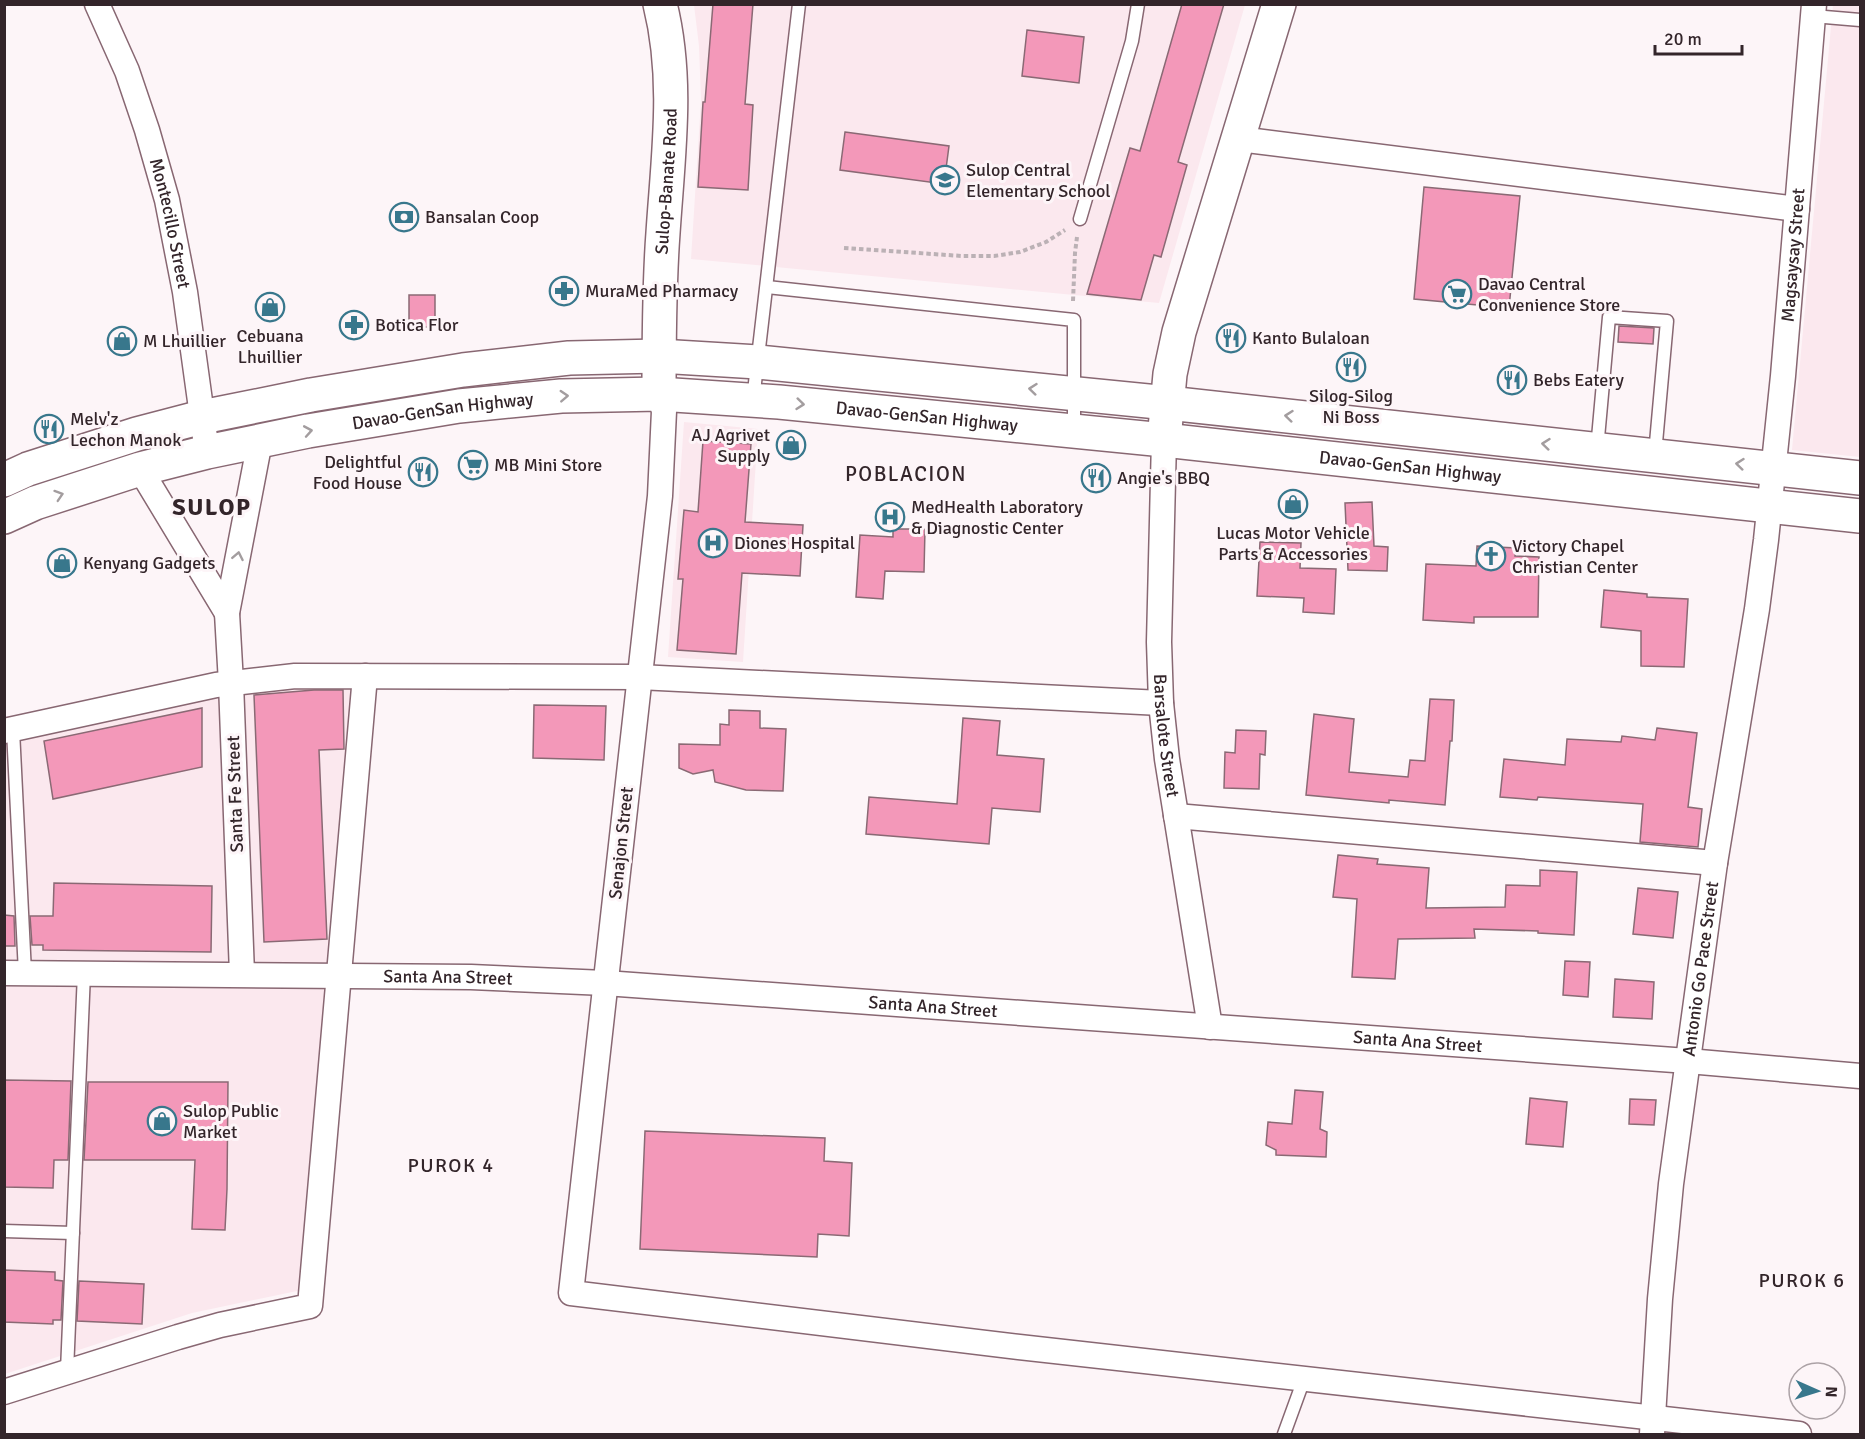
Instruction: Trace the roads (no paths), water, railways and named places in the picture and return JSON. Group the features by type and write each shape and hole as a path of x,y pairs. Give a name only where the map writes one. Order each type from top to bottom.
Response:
{"main road":[{"name":"Sulop-Banate Road","path":"658,394 660,289 672,97 670,60 660,4"},
{"path":"1164,440 1170,374 1179,332 1279,4"},
{"name":"Davao-GenSan Highway","path":"4,480 28,469 137,434 202,417 311,395 463,370 569,358 659,356 758,362 1074,393 1860,478"},
{"name":"Davao-GenSan Highway","path":"4,517 35,503 140,469 308,431 459,406 561,396 658,394 753,400 1164,440 1860,516"}],"street":[{"name":"Montecillo Street","path":"97,4 126,71 147,130 167,200 185,292 207,452"},
{"name":"Magsaysay Street","path":"1770,507 1814,10"},
{"path":"1239,139 1797,208"},
{"name":"Senajon Street","path":"658,394 664,411 660,496 571,1293 1304,1379"},
{"name":"Barsalote Street","path":"1164,440 1159,642 1161,703 1167,759 1210,1027"},
{"name":"Santa Fe Street","path":"242,974 227,614 260,441"},
{"name":"Santa Fe Street","path":"140,469 227,614"},
{"name":"Antonio Go Pace Street","path":"1652,1427 1661,1287 1671,1184 1715,863 1757,609 1770,507"},
{"path":"9,730 231,683 295,676 639,677 1161,703"},
{"path":"4,1392 177,1336 310,1306 365,676"},
{"path":"1176,816 1715,863"},
{"name":"Santa Ana Street","path":"15,973 471,977 605,983 1688,1061 1860,1076"},
{"path":"1304,1379 1652,1427 1799,1434"}],"lane":[{"path":"753,400 800,4"},
{"path":"1080,219 1132,40 1138,4"},
{"path":"1814,10 1860,20"},
{"path":"767,287 1074,320 1074,432"},
{"path":"1597,450 1609,316 1667,321 1655,455"},
{"path":"9,730 15,973"},
{"path":"68,1371 84,973"},
{"path":"4,1231 73,1233"},
{"path":"1284,1434 1304,1379"}],"place":[{"name":"Sulop Central Elementary School","path":"945,180"},
{"name":"Bansalan Coop","path":"404,217"},
{"name":"MuraMed Pharmacy","path":"564,291"},
{"name":"Davao Central Convenience Store","path":"1457,294"},
{"name":"Cebuana Lhuillier","path":"270,307"},
{"name":"Botica Flor","path":"354,325"},
{"name":"Kanto Bulaloan","path":"1231,338"},
{"name":"M Lhuillier","path":"122,341"},
{"name":"Silog-Silog Ni Boss","path":"1351,367"},
{"name":"Bebs Eatery","path":"1512,380"},
{"name":"Melv'z Lechon Manok","path":"49,429"},
{"name":"AJ Agrivet Supply","path":"791,445"},
{"name":"MB Mini Store","path":"473,465"},
{"name":"Delightful Food House","path":"423,472"},
{"name":"Angie's BBQ","path":"1096,478"},
{"name":"Lucas Motor Vehicle Parts & Accessories","path":"1293,504"},
{"name":"MedHealth Laboratory & Diagnostic Center","path":"890,517"},
{"name":"Diones Hospital","path":"713,543"},
{"name":"Victory Chapel Christian Center","path":"1491,556"},
{"name":"Kenyang Gadgets","path":"62,563"},
{"name":"Sulop Public Market","path":"162,1121"}],"district":[{"name":"POBLACION","path":"906,474"},
{"name":"SULOP","path":"212,507"},
{"name":"PUROK 4","path":"451,1165"},
{"name":"PUROK 6","path":"1802,1280"}]}
